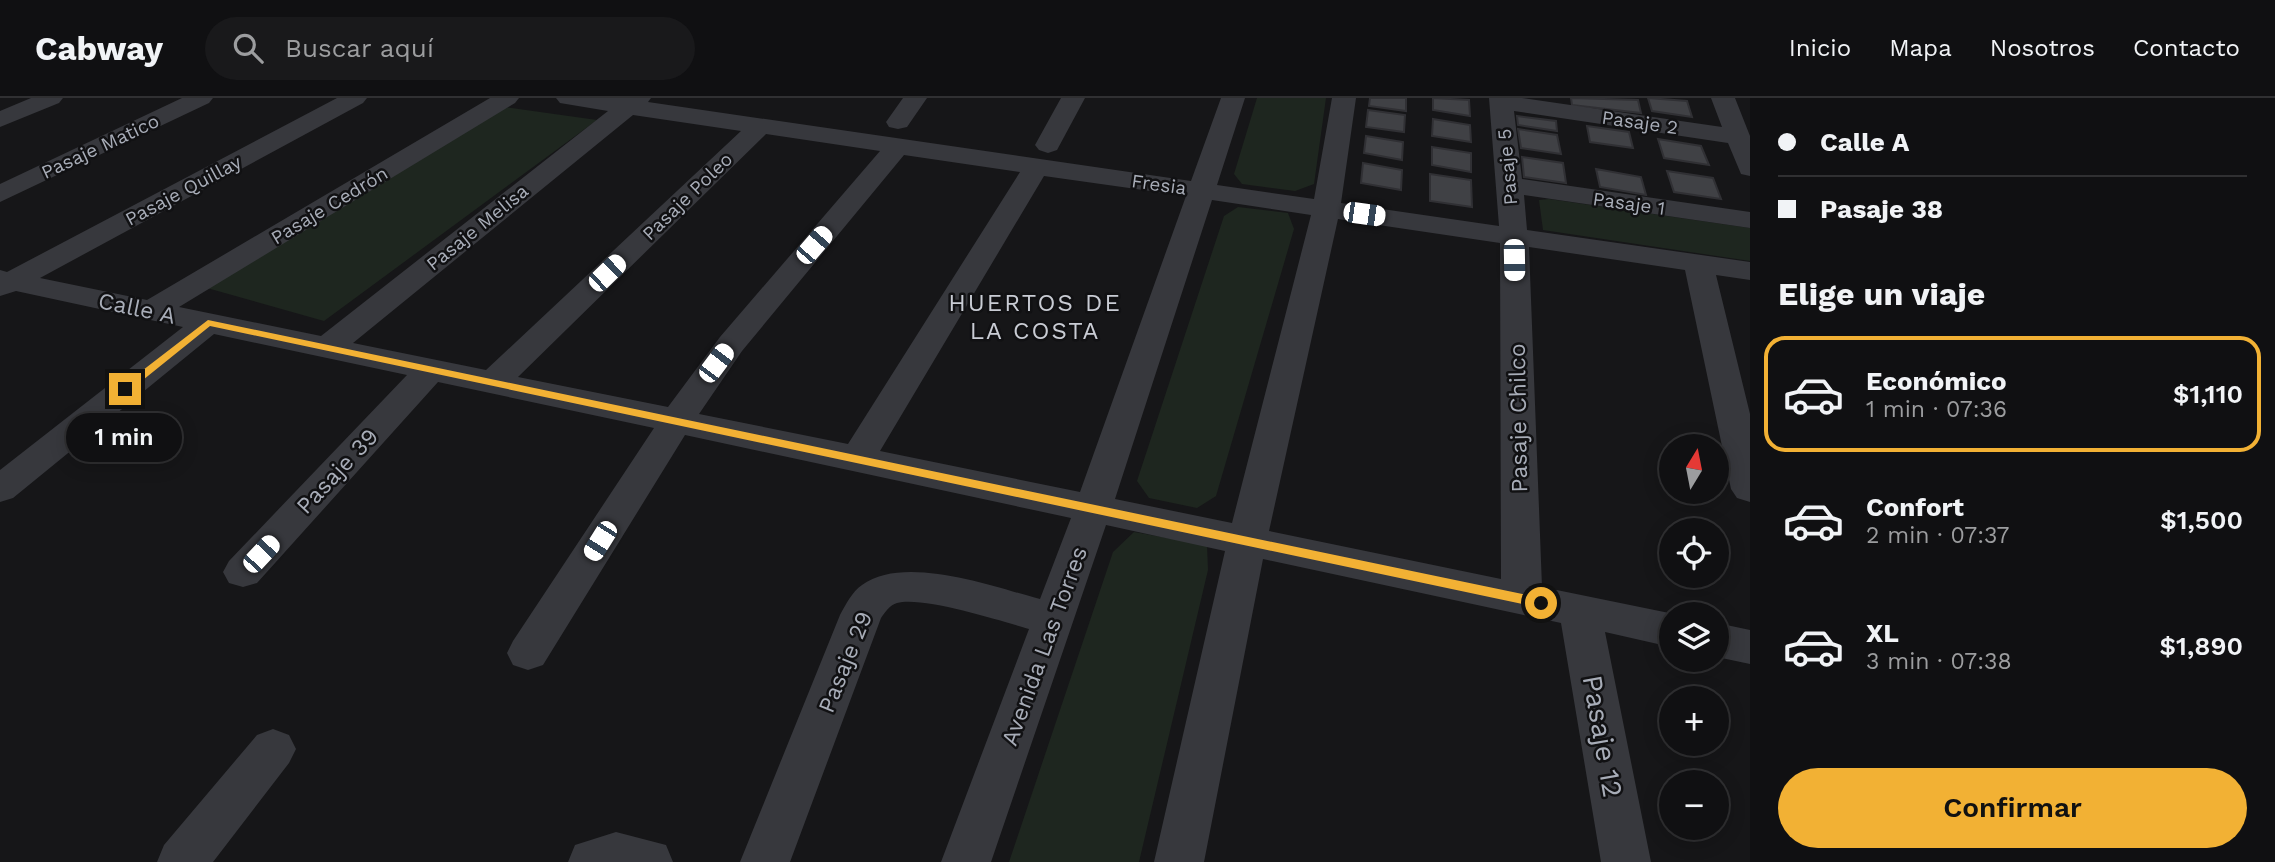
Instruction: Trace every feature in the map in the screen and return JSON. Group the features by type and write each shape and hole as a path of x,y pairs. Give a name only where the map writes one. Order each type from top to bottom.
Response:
{"street":[{"path":"0,120 51,98"},
{"name":"Pasaje Matico","path":"0,194 201,98"},
{"name":"Pasaje Quillay","path":"3,283 355,98"},
{"name":"Pasaje Cedrón","path":"151,311 507,98"},
{"name":"Fresia","path":"568,98 634,103 760,126 898,134 1043,156 1202,191 1750,271"},
{"path":"528,653 676,421 730,344 898,134 915,98"},
{"path":"857,459 1043,156 1073,98"},
{"name":"Avenida Las Torres","path":"966,862 1093,509 1233,98"},
{"path":"1178,862 1247,541 1326,209 1344,98"},
{"path":"1723,98 1741,131 1750,168"},
{"name":"Pasaje 2","path":"1501,100 1741,131"},
{"name":"Pasaje 5","path":"1501,100 1514,236"},
{"name":"Pasaje Melisa","path":"326,348 634,103"},
{"name":"Pasaje Poleo","path":"492,383 760,126"},
{"name":"Pasaje 1","path":"1509,185 1750,220"},
{"name":"Pasaje Chilco","path":"1514,236 1522,599"},
{"path":"1698,263 1750,489"},
{"name":"Calle A","path":"3,283 151,311 1659,627"},
{"path":"0,489 208,323"},
{"name":"Pasaje 39","path":"243,572 431,370"},
{"name":"Pasaje 29","path":"765,862 862,615 874,597 895,588 921,588 1054,619"},
{"name":"Pasaje 12","path":"1580,611 1626,862"},
{"path":"1729,643 1750,647"},
{"path":"182,862 273,749"},
{"path":"593,862 616,855 648,862"}],"shaded area":[{"path":"1257,98 1326,98 1314,184 1295,191 1242,184 1234,174"},
{"path":"505,107 597,120 324,321 207,288"},
{"path":"1549,199 1750,228 1750,261 1543,230 1539,200"},
{"path":"1238,207 1288,213 1294,229 1216,496 1197,508 1149,498 1137,481 1224,216"},
{"path":"1134,532 1207,545 1208,570 1139,862 1009,862 1113,552"}],"building":[{"path":"1370,98 1406,98 1406,111 1369,106"},
{"path":"1433,98 1469,100 1470,116 1433,110"},
{"path":"1571,98 1638,100 1641,113 1572,105"},
{"path":"1648,98 1687,101 1692,117 1652,111"},
{"path":"1368,110 1405,115 1404,132 1366,127"},
{"path":"1517,116 1556,121 1557,131 1518,125"},
{"path":"1433,119 1470,125 1471,142 1432,136"},
{"path":"1587,126 1629,132 1633,148 1590,142"},
{"path":"1518,129 1557,135 1561,154 1521,148"},
{"path":"1366,136 1403,142 1402,160 1364,153"},
{"path":"1658,139 1701,146 1709,165 1664,158"},
{"path":"1432,147 1471,153 1471,172 1432,165"},
{"path":"1522,157 1563,163 1566,183 1524,177"},
{"path":"1363,163 1402,170 1401,190 1361,183"},
{"path":"1596,169 1641,177 1646,195 1600,187"},
{"path":"1667,171 1713,178 1721,199 1674,192"},
{"path":"1430,174 1471,180 1472,207 1430,201"}],"district":[{"name":"HUERTOS DE LA COSTA","path":"1035,317"}],"route":[{"path":"125,389 208,323 1541,603"}]}
